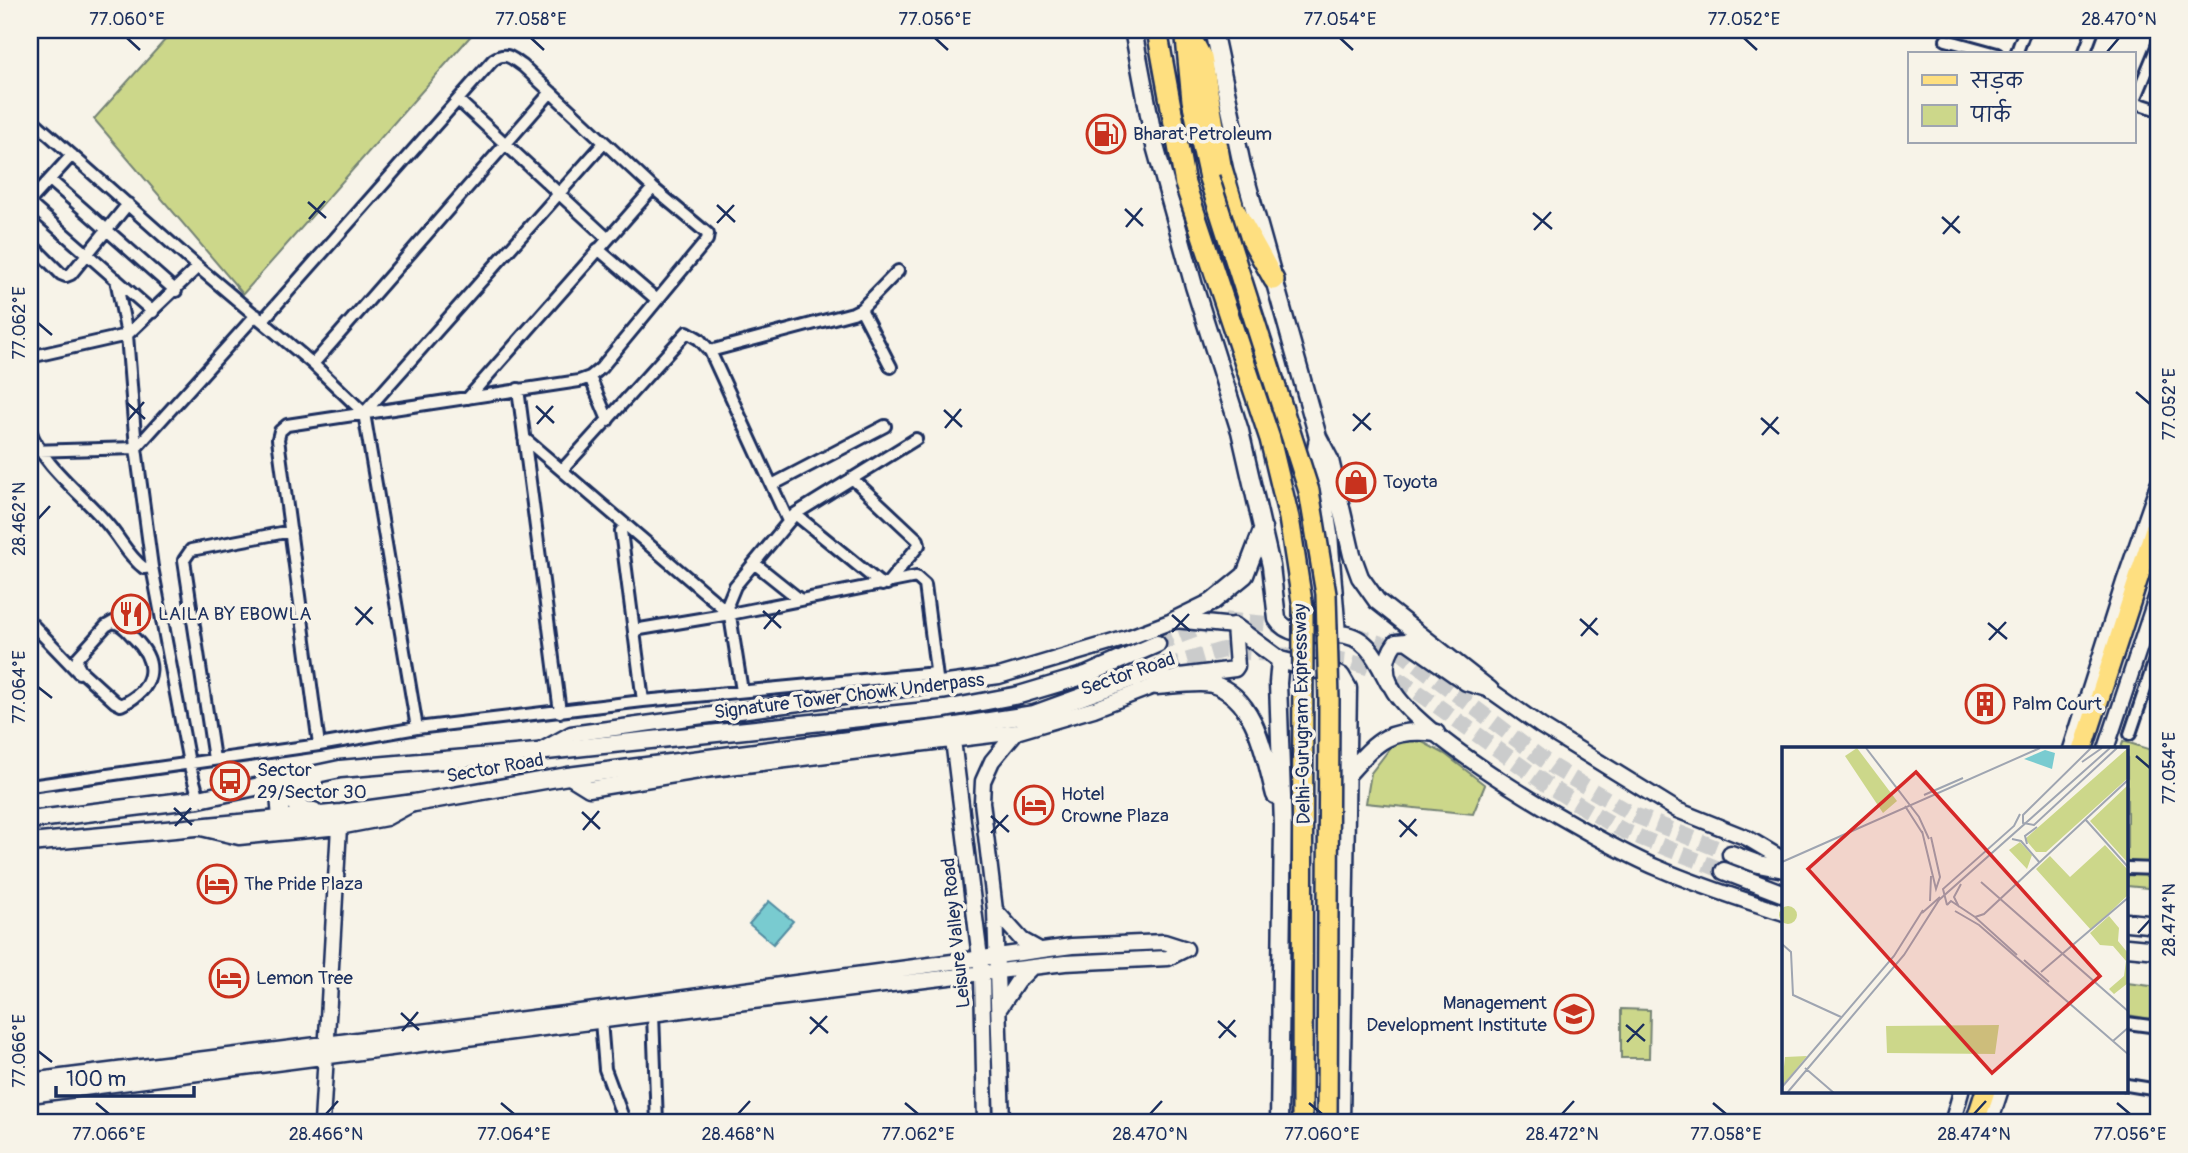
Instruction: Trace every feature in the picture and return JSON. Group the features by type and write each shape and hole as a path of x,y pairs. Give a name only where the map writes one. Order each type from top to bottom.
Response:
{"highway":[{"name":"Delhi-Gurugram Expressway","path":"1157,30 1185,184 1270,439 1289,518 1303,608 1302,1123"},
{"name":"Delhi-Gurugram Expressway","path":"1186,30 1192,100 1209,178 1309,491 1326,594 1329,700 1327,1123"},
{"path":"1186,30 1202,58 1222,170 1234,208 1274,279"}],"main road":[{"path":"1133,30 1155,146 1194,286 1240,431 1271,566 1277,619 1290,631 1346,634 1359,639 1371,650 1389,683"},
{"path":"1213,30 1242,165 1318,437 1329,460 1360,577 1377,601 1490,690"},
{"path":"1318,437 1316,447 1329,534 1337,634"},
{"path":"2084,747 2158,518"},
{"path":"1175,620 1212,602 1245,575 1263,528"},
{"path":"2096,747 2158,557"},
{"path":"1234,626 1280,660 1341,676 1346,683 1341,1123"},
{"name":"Signature Tower Chowk Underpass","path":"537,752 945,709 1019,695 1086,675 1157,644"},
{"path":"1279,1123 1283,825 1278,683 1280,660"},
{"path":"568,776 923,731 1034,714 1164,667"},
{"path":"1157,685 1212,684 1231,694 1247,711 1259,732 1283,825"},
{"path":"1345,777 1382,740 1412,730 1436,733"},
{"name":"Sector Road","path":"30,820 199,799 340,769 537,752"},
{"path":"340,769 298,788 292,798 301,809 340,820"},
{"name":"Sector Road","path":"30,839 49,841 281,819 340,820 414,803 568,776"},
{"path":"278,782 281,819"},
{"path":"48,818 49,841"},
{"path":"1731,854 1758,864 1782,869"},
{"path":"1724,871 1782,893"},
{"path":"2128,922 2158,925"},
{"path":"2128,947 2158,950"},
{"path":"1964,1123 1973,1094"},
{"path":"1975,1123 1984,1094"}],"street":[{"path":"2017,52 2025,30"},
{"path":"2085,52 2093,30"},
{"path":"1946,40 1990,52"},
{"path":"2136,97 2158,44"},
{"path":"35,450 136,448 260,317 493,60 501,55 508,56 523,66 653,188 708,234 707,240 601,368 590,377 579,381 287,425 280,431 278,439 319,745"},
{"path":"313,363 551,92"},
{"path":"458,100 607,238"},
{"path":"2136,103 2158,110"},
{"path":"30,118 198,267 313,363 364,413 418,728"},
{"path":"364,413 604,143"},
{"path":"72,155 30,202 153,312"},
{"path":"50,180 176,291"},
{"path":"468,398 653,188"},
{"path":"30,243 66,276 71,274 128,204"},
{"path":"598,249 656,299"},
{"path":"30,357 127,335 176,291 198,267"},
{"path":"710,351 861,309 898,271"},
{"path":"116,279 127,335 136,448 152,567 188,763 199,799"},
{"path":"861,309 891,367"},
{"path":"562,470 687,332 699,339 710,351 772,485 791,517 885,585"},
{"path":"590,377 608,420"},
{"path":"518,389 560,712"},
{"path":"772,485 885,426"},
{"path":"30,430 35,450 108,524 135,561 144,568 152,567"},
{"path":"524,438 730,614"},
{"path":"742,691 728,603 730,594 791,517 916,439"},
{"path":"852,478 918,540 919,545 885,585"},
{"path":"2072,747 2158,485"},
{"path":"214,759 184,559 191,550 291,531"},
{"path":"621,531 643,701"},
{"path":"754,563 799,599"},
{"path":"30,786 319,745 418,728 643,701 742,691 937,679 925,585 916,577 885,585 634,630"},
{"path":"2107,747 2158,592"},
{"name":"Sector Road","path":"537,752 571,734 937,679 999,676 1130,637 1175,620 1234,626 1235,669 1180,676 1094,709 1016,732 705,770 589,789 568,776"},
{"path":"30,622 108,703"},
{"path":"113,622 120,624 144,647 152,666 145,686 121,705 77,664 78,657 106,626 113,622"},
{"path":"1782,859 1747,838 1677,810 1541,726 1490,690 1466,682 1406,641 1396,642 1389,651 1386,663 1389,683 1400,701 1436,733 1556,816 1595,838 1668,872 1726,895 1782,911"},
{"path":"2130,734 2158,651"},
{"path":"152,666 170,663"},
{"name":"Leisure Valley Road","path":"1002,1123 995,910 982,802 983,780 992,761 1016,732"},
{"name":"Leisure Valley Road","path":"953,740 982,974 985,1123"},
{"path":"197,827 239,837 340,820 322,1123"},
{"path":"2128,868 2158,869"},
{"path":"995,910 1022,940 1040,950"},
{"path":"30,1081 327,1049 601,1021 1065,963 1168,958 1186,949 1164,942 1072,946 980,957 327,1049 30,1095"},
{"path":"999,1009 1017,982 1032,967"},
{"path":"653,1014 657,1123"},
{"path":"601,1021 605,1069 625,1123"},
{"path":"2128,1023 2158,1027"},
{"path":"2128,1085 2158,1090"},
{"path":"1952,1123 1960,1094"},
{"path":"1990,1123 1999,1094"}],"green space":[{"path":"174,30 476,30 243,294 94,119"},
{"path":"1413,737 1445,754 1485,785 1473,814 1366,803 1371,773 1394,743"},
{"path":"2123,741 2158,752 2158,889 2128,886 2128,747 2122,747"},
{"path":"2128,983 2158,987 2158,1020 2128,1015"},
{"path":"1621,1009 1650,1010 1649,1058 1621,1058"}],"water":[{"path":"769,901 793,921 773,944 749,924"}],"tunnel":[{"path":"1157,644 1221,620 1293,626"},
{"path":"1353,634 1398,650 1553,767 1632,814 1731,854"},
{"path":"1164,667 1223,650 1347,661 1388,673 1586,809 1624,831 1724,871"}],"place":[{"name":"Bharat Petroleum","path":"1106,134"},
{"name":"Toyota","path":"1356,482"},
{"name":"LAILA BY EBOWLA","path":"131,614"},
{"name":"Palm Court","path":"1985,704"},
{"name":"Sector 29/Sector 30","path":"230,781"},
{"name":"Hotel Crowne Plaza","path":"1034,805"},
{"name":"The Pride Plaza","path":"217,884"},
{"name":"Lemon Tree","path":"229,978"},
{"name":"Management Development Institute","path":"1574,1014"}]}
